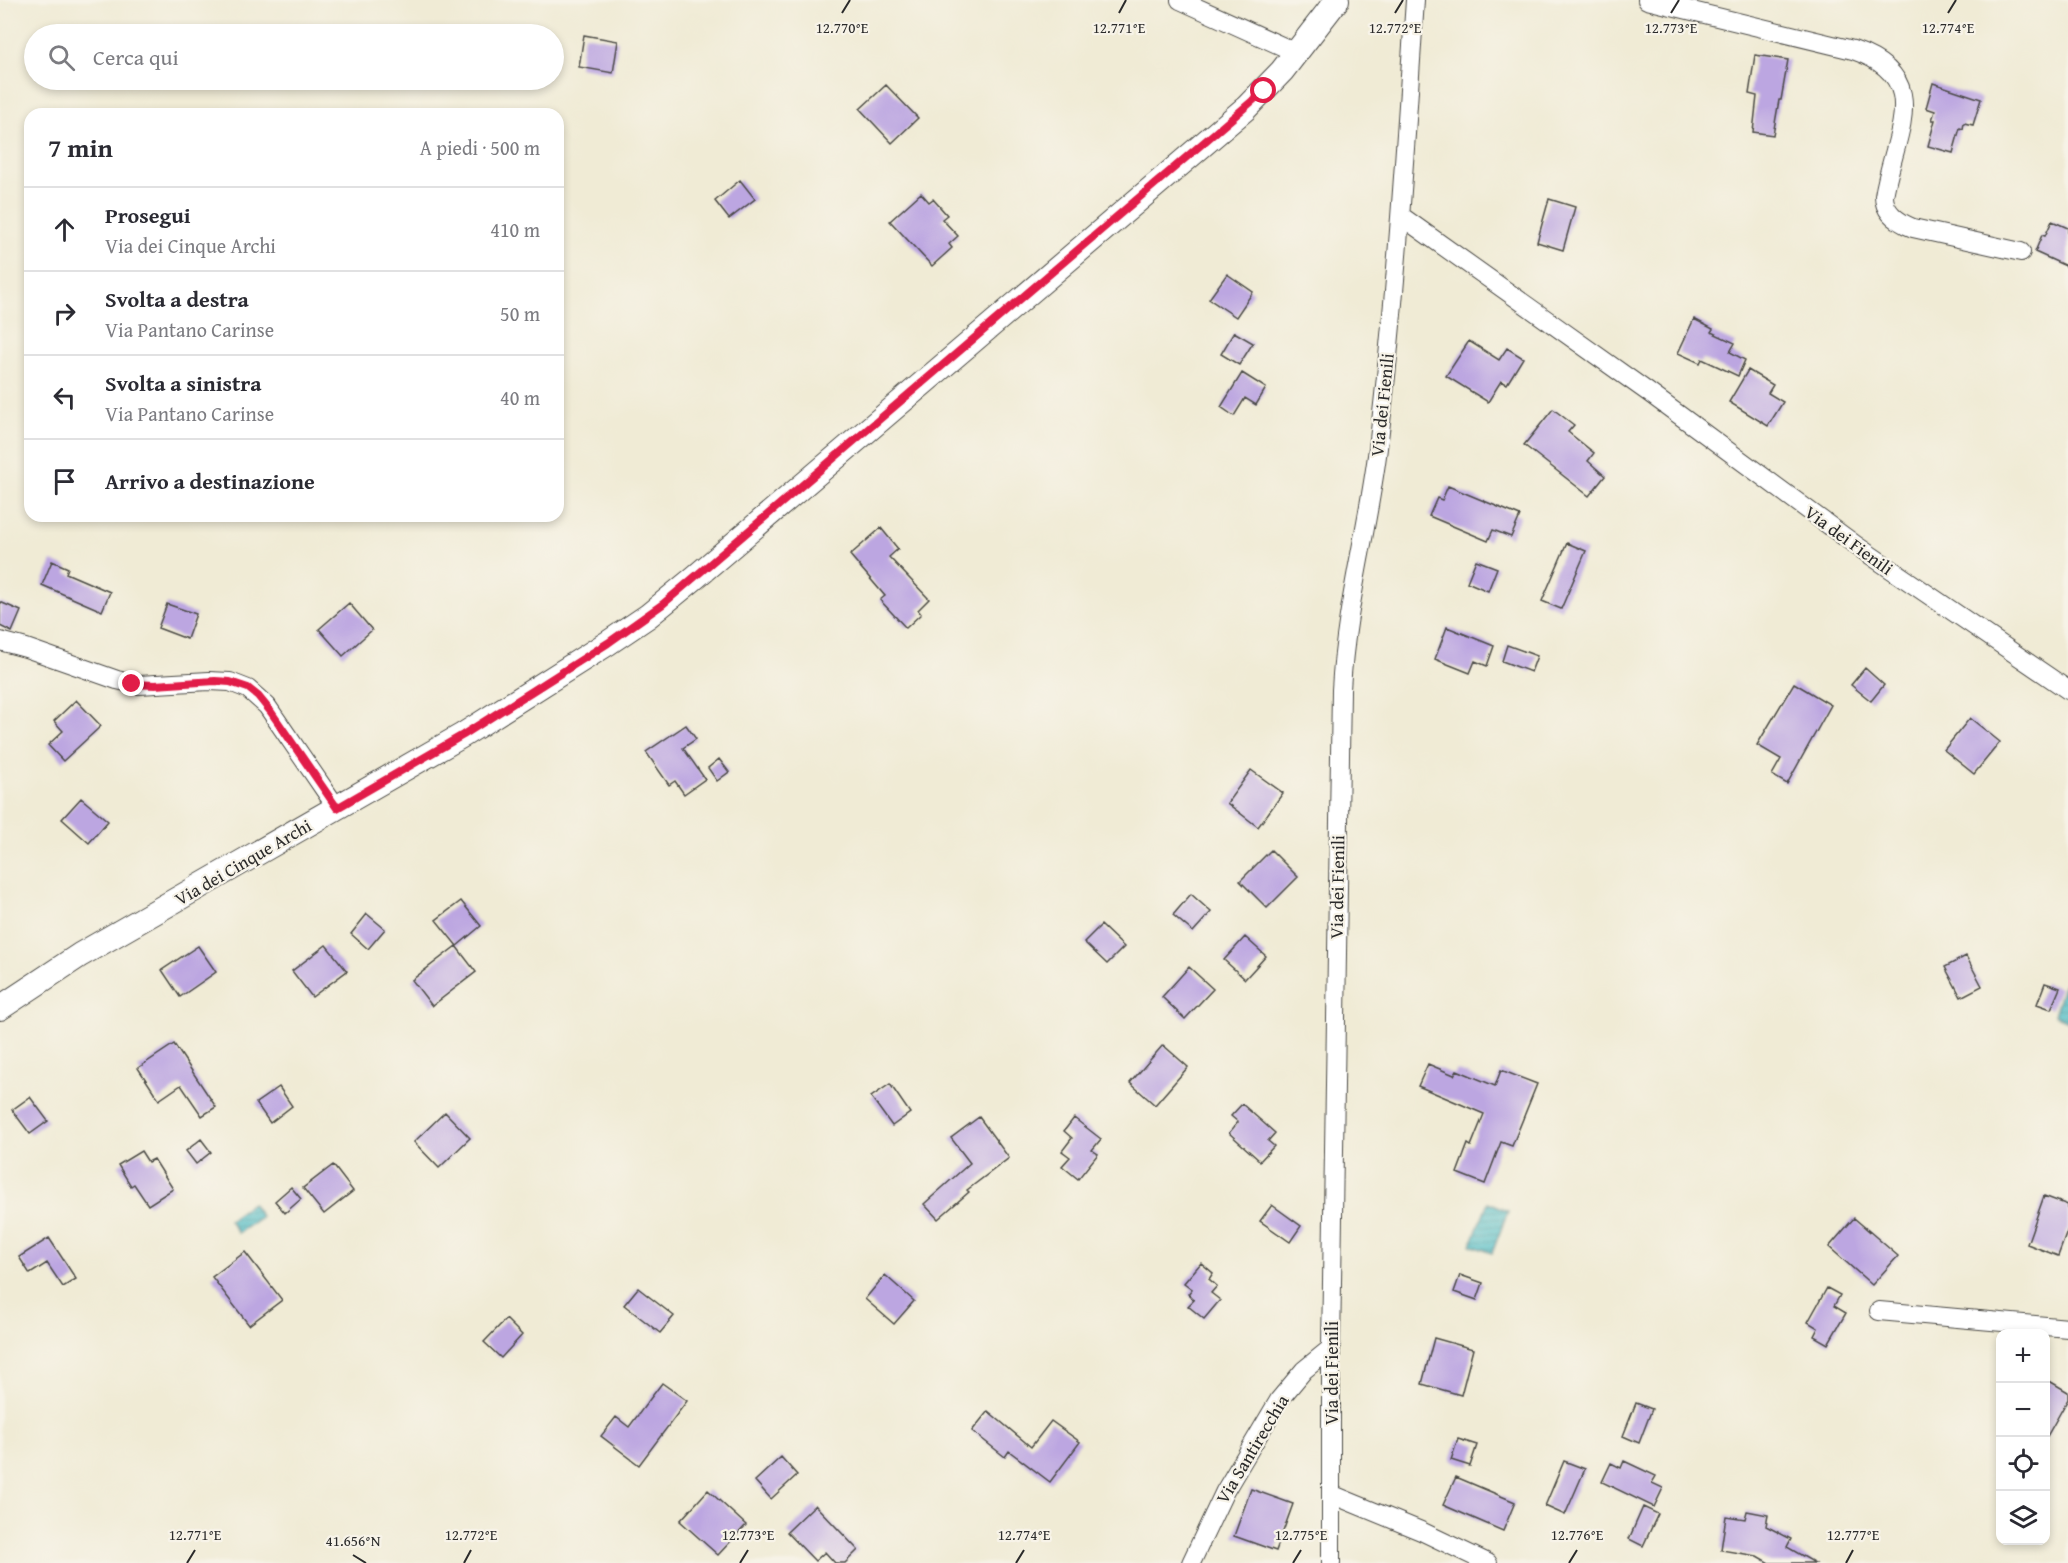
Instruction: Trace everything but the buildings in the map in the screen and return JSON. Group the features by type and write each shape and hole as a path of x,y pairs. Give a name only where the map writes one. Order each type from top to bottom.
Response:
{"main road":[{"name":"Via dei Cinque Archi","path":"0,1008 80,955 463,735 599,649 663,604 1246,108 1274,81 1337,0"}],"street":[{"path":"1180,0 1297,53"},
{"name":"Via dei Fienili","path":"1331,1563 1331,1348 1342,674 1347,627 1377,455 1401,216 1415,0"},
{"path":"1647,0 1852,50 1877,60 1894,74 1901,86 1904,99 1883,201 1889,212 1901,223 1912,228 2020,252"},
{"name":"Via dei Fienili","path":"1401,216 1648,392 1857,546 2068,690"},
{"path":"0,641 117,680 139,685 215,681 230,682 248,688 271,712 337,808"},
{"path":"1879,1311 2068,1328"},
{"name":"Via Santirecchia","path":"1191,1563 1225,1491 1279,1400 1304,1370 1331,1348"},
{"path":"1331,1494 1488,1563"}],"water":[{"path":"2064,984 2068,986 2068,1021 2054,1015"},
{"path":"1488,1202 1508,1211 1492,1253 1471,1245"},
{"path":"252,1203 261,1217 238,1233 229,1220"}],"route":[{"path":"132,684 155,685 215,681 230,682 248,688 271,712 337,808 463,735 648,616 1264,91"}]}
